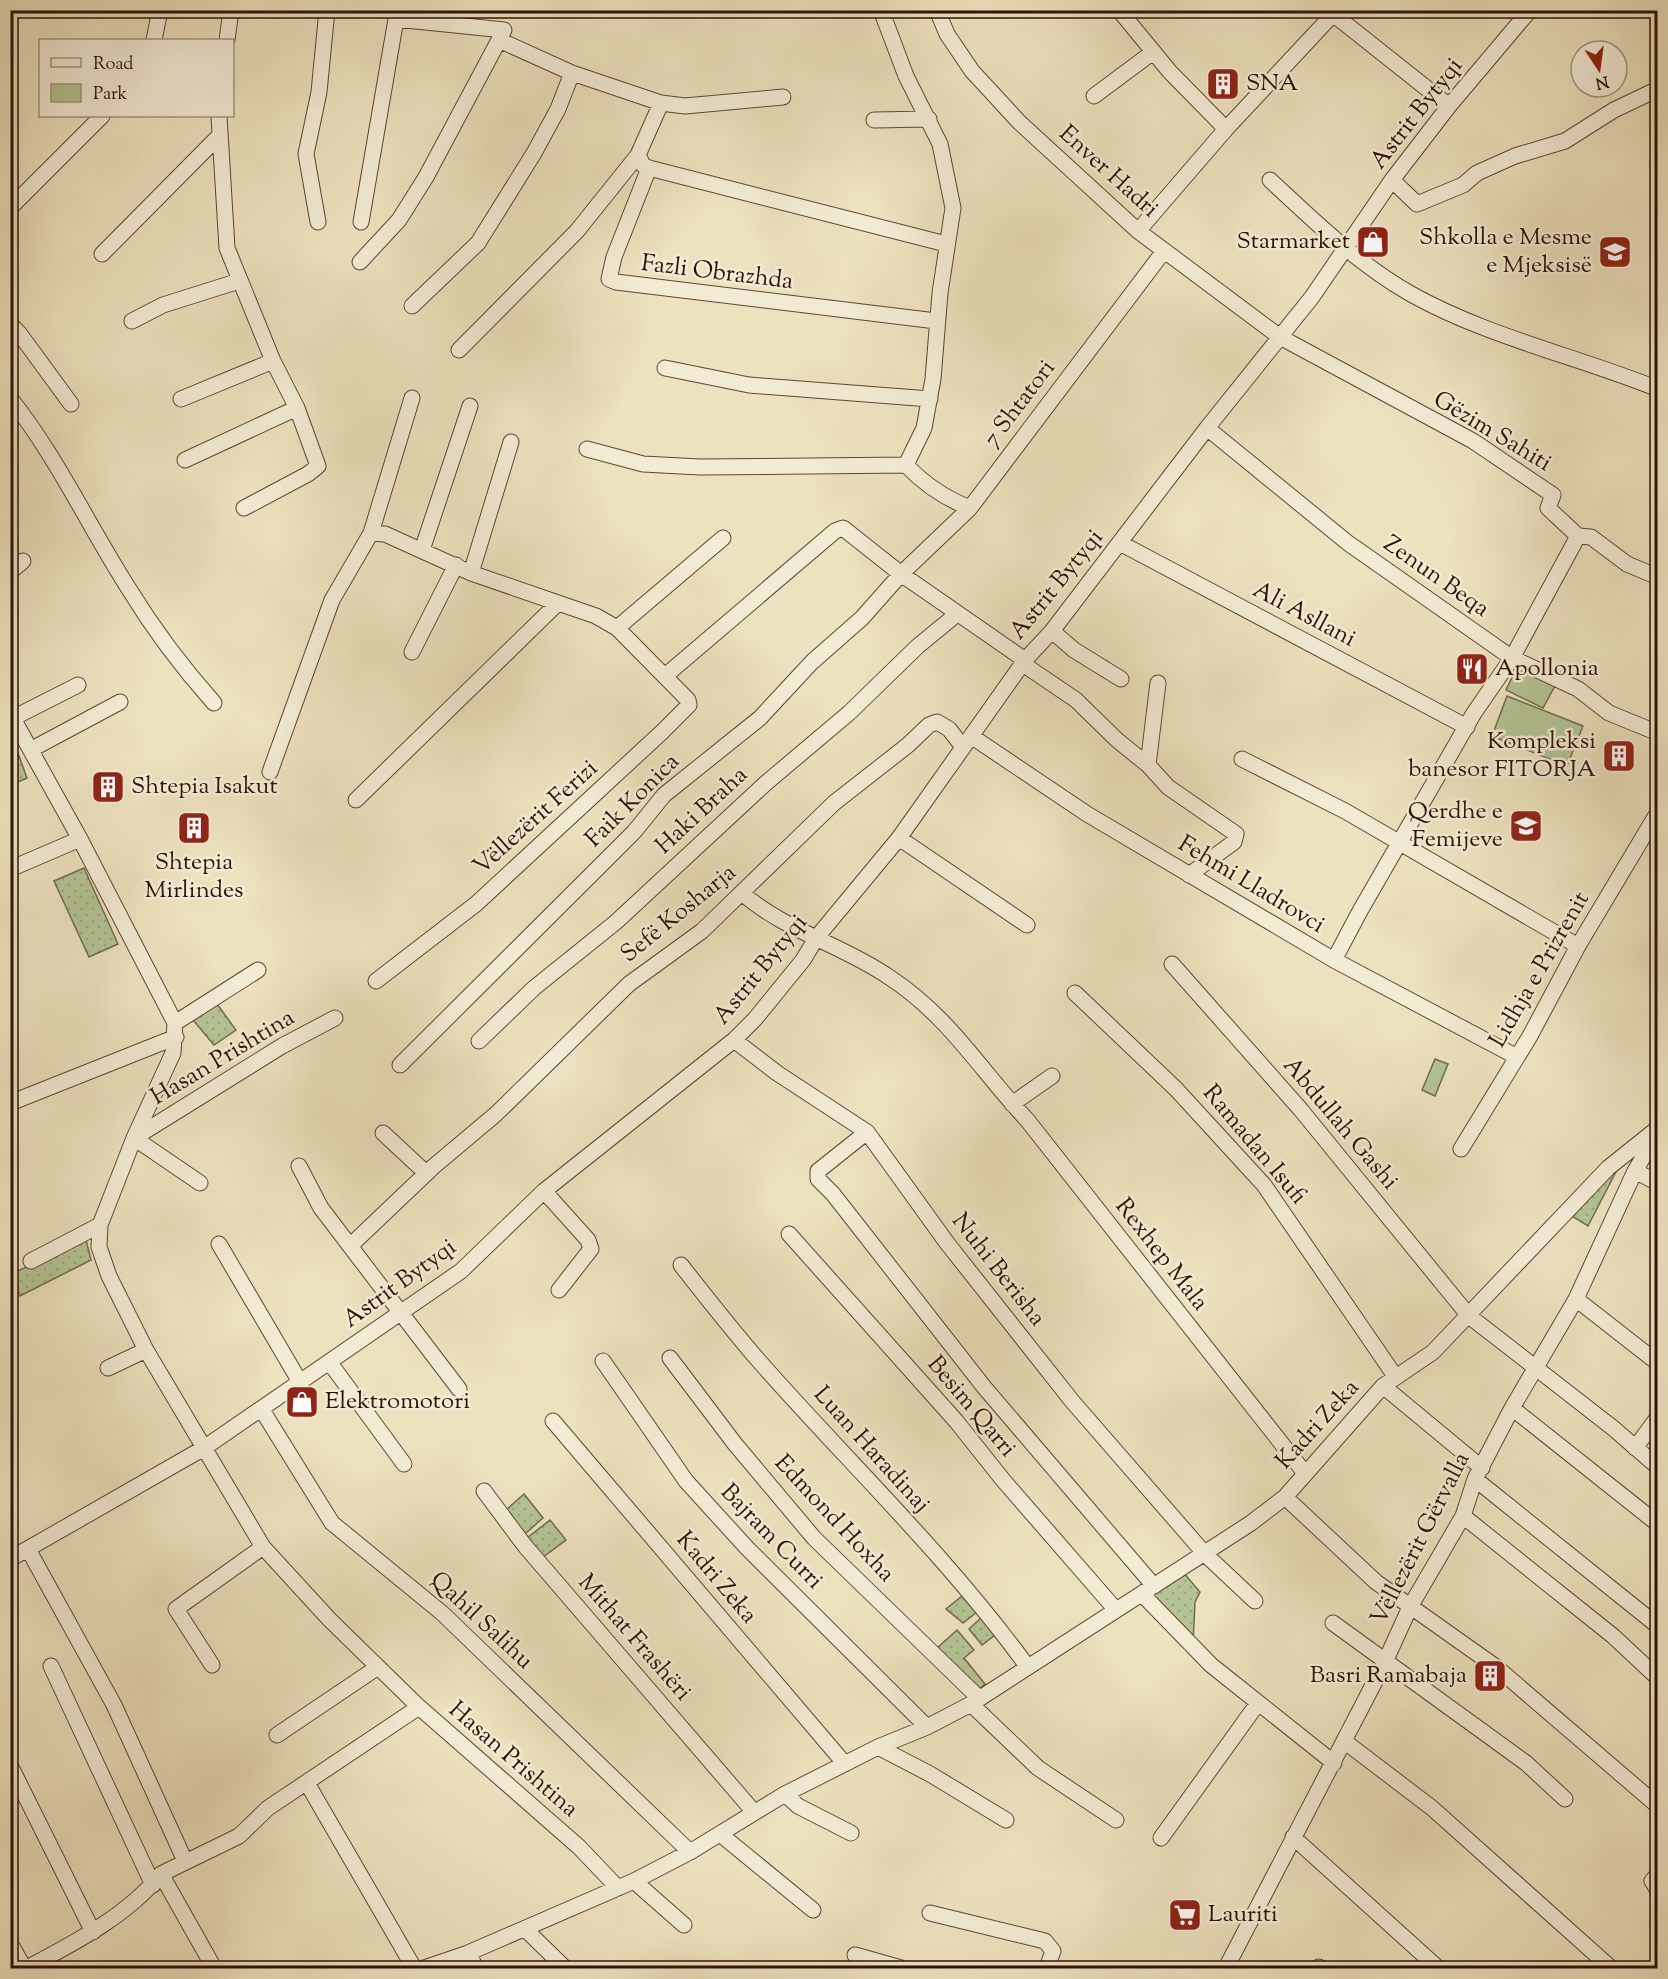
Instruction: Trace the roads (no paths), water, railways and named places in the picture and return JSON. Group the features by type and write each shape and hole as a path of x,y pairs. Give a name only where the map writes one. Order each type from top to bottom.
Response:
{"street":[{"path":"154,39 160,10"},
{"path":"227,39 231,10"},
{"path":"318,222 306,154 319,92 327,10"},
{"path":"881,10 906,76 929,119 946,165 953,208 936,321 930,399 924,428 906,465"},
{"name":"Enver Hadri","path":"937,10 947,34 972,71 1019,122 1138,231 1280,337"},
{"path":"1119,10 1153,52 1226,129"},
{"name":"Astrit Bytyqi","path":"10,1558 204,1448 461,1271 544,1191 734,1040 755,1019 803,960 817,937 899,838 1024,662 1052,631 1207,428 1280,337 1346,250 1392,180 1449,106 1530,10"},
{"path":"1138,231 1226,129 1333,12 1449,106"},
{"path":"360,262 399,220 426,177 504,30 396,15 361,222"},
{"path":"499,40 572,73 661,103 685,106 783,98"},
{"path":"1094,96 1153,52"},
{"path":"412,306 478,243 534,153 558,109 572,73"},
{"path":"1392,180 1417,204 1463,185 1477,173 1515,156 1565,141 1614,110 1658,88"},
{"path":"459,350 577,231 638,156 661,103"},
{"path":"10,208 54,167 101,117"},
{"path":"219,117 227,248 273,360 297,408 318,466 308,474 244,508"},
{"path":"874,120 929,119"},
{"path":"102,254 220,135"},
{"path":"638,156 643,165 649,168 946,244"},
{"name":"Fazli Obrazhda","path":"649,168 614,257 609,279 616,282 822,309 936,321"},
{"path":"1270,180 1346,250 1411,294 1486,330 1658,388"},
{"name":"7 Shtatori","path":"901,574 970,508 1164,251"},
{"path":"132,321 163,305 239,281"},
{"path":"13,334 71,404"},
{"name":"Gëzim Sahiti","path":"1280,337 1482,447 1553,495 1548,508 1578,536 1591,537 1627,564 1658,577"},
{"path":"181,399 273,360"},
{"path":"664,368 748,385 930,399"},
{"path":"10,398 38,432 128,588 172,655 214,703"},
{"path":"270,772 332,600 371,533 412,398"},
{"path":"422,550 470,406"},
{"path":"185,460 297,408"},
{"name":"Zenun Beqa","path":"1207,428 1348,543 1512,658 1578,689 1610,713 1658,733"},
{"path":"471,573 511,442"},
{"path":"587,449 643,464 666,466 906,465 920,480 948,500 970,508"},
{"path":"371,533 384,534 471,573 596,616 617,628 665,676 835,531 843,528 901,574 1076,700 1148,765 1168,787 1236,834 1234,842 1189,875"},
{"path":"1334,960 1467,727 1512,658 1578,536"},
{"path":"617,628 687,571 723,538"},
{"name":"Ali Asllani","path":"1120,543 1467,727"},
{"path":"10,572 23,561"},
{"path":"412,652 456,566"},
{"name":"Faik Konica","path":"400,1065 634,832 664,795 760,718 812,662 862,618 901,574"},
{"path":"356,800 557,604"},
{"name":"Haki Braha","path":"479,1041 534,988 616,922 766,783 849,713 918,646 957,615"},
{"path":"1052,631 1074,650 1121,679"},
{"name":"Vëllezërit Ferizi","path":"376,981 476,904 525,857 591,800 689,705 688,700 665,676"},
{"path":"1148,765 1158,683"},
{"path":"78,685 12,716 81,839 176,1030"},
{"path":"32,749 120,702"},
{"name":"Sefë Kosharja","path":"350,1246 426,1173 496,1114 629,984 702,931 834,803 908,745 928,725 937,722 945,725 967,741"},
{"name":"Fehmi Lladrovci","path":"967,741 1334,960 1517,1057"},
{"path":"1242,759 1400,842 1578,946"},
{"name":"Lidhja e Prizrenit","path":"1461,1149 1517,1057 1578,946 1658,812"},
{"path":"899,838 1027,925"},
{"path":"10,869 81,839"},
{"name":"Rexhep Mala","path":"742,893 801,931 817,937 888,976 932,1008 979,1059 1012,1104 1304,1472"},
{"name":"Abdullah Gashi","path":"1172,964 1301,1110 1469,1316 1658,1467"},
{"path":"10,1103 176,1030 258,970"},
{"name":"Ramadan Isufi","path":"1075,993 1176,1089 1264,1185 1389,1381 1479,1474 1658,1626"},
{"name":"Hasan Prishtina","path":"134,1138 282,1047 335,1018"},
{"name":"Hasan Prishtina","path":"176,1030 173,1053 134,1138 100,1225 99,1247 109,1276 146,1350 263,1546 329,1619 419,1707 579,1847 618,1888"},
{"name":"Nuhi Berisha","path":"734,1040 777,1073 867,1132 987,1296 1072,1401 1205,1554 1255,1601"},
{"path":"1012,1104 1052,1076"},
{"name":"Kadri Zeka","path":"423,1968 468,1953 634,1881 690,1852 785,1794 878,1747 927,1727 975,1701 1205,1554 1285,1497 1304,1472 1389,1381 1433,1352 1608,1167 1658,1128"},
{"path":"867,1132 818,1171 818,1179 833,1194 984,1387 1211,1665 1334,1763"},
{"path":"383,1133 426,1173"},
{"path":"134,1138 200,1183"},
{"name":"Vëllezërit Gërvalla","path":"1228,1968 1385,1662 1410,1607 1463,1516 1479,1474 1512,1408 1576,1299 1635,1170 1655,1143"},
{"path":"299,1167 321,1208 459,1389"},
{"path":"1635,1170 1658,1183"},
{"path":"544,1191 588,1240 591,1249 558,1290"},
{"path":"32,1261 100,1225"},
{"name":"Besim Qarri","path":"789,1234 956,1421 1003,1480 1116,1610"},
{"path":"219,1244 300,1382"},
{"name":"Luan Haradinaj","path":"681,1265 760,1362 946,1567 1002,1632 1027,1666"},
{"path":"1576,1299 1658,1363"},
{"path":"108,1368 146,1350"},
{"name":"Edmond Hoxha","path":"670,1358 735,1444 814,1538 975,1701"},
{"name":"Bajram Curri","path":"603,1361 686,1481 747,1548 927,1727"},
{"path":"330,1363 404,1464"},
{"path":"1512,1408 1658,1524"},
{"name":"Qahil Salihu","path":"262,1410 332,1523 442,1613 690,1852"},
{"path":"1635,1448 1658,1417"},
{"name":"Kadri Zeka","path":"553,1421 845,1764"},
{"name":"Mithat Frashëri","path":"484,1491 525,1546 754,1812"},
{"path":"1285,1497 1376,1582 1496,1667 1658,1806"},
{"path":"1463,1516 1613,1636 1658,1678"},
{"path":"212,1665 176,1609 263,1546"},
{"path":"28,1549 114,1705 185,1861"},
{"path":"1333,1623 1526,1762 1565,1800"},
{"path":"51,1666 157,1880 214,1968"},
{"path":"277,1735 378,1667"},
{"path":"975,1701 1038,1768 1116,1820"},
{"path":"1161,1838 1258,1703"},
{"path":"10,1943 26,1968 93,1932 157,1880 185,1861 239,1836 268,1808 419,1707"},
{"path":"1344,1742 1432,1808 1611,1968"},
{"path":"878,1747 930,1774 1006,1820"},
{"path":"10,1765 93,1932"},
{"path":"307,1783 414,1968"},
{"path":"785,1794 798,1806 851,1833"},
{"path":"720,1834 813,1910"},
{"path":"1293,1838 1438,1968"},
{"path":"1658,1874 1652,1881 1658,1891"},
{"path":"634,1881 684,1925"},
{"path":"930,1913 1045,1941 1053,1950 1047,1968"},
{"path":"525,1929 566,1968"},
{"path":"468,1953 476,1968"},
{"path":"855,1956 901,1968"}],"place":[{"name":"SNA","path":"1223,84"},
{"name":"Starmarket","path":"1373,242"},
{"name":"Shkolla e Mesme e Mjeksisë","path":"1615,252"},
{"name":"Apollonia","path":"1472,669"},
{"name":"Kompleksi banesor FITORJA","path":"1619,756"},
{"name":"Shtepia Isakut","path":"108,787"},
{"name":"Qerdhe e Femijeve","path":"1526,826"},
{"name":"Shtepia Mirlindes","path":"194,828"},
{"name":"Elektromotori","path":"302,1402"},
{"name":"Basri Ramabaja","path":"1490,1676"},
{"name":"Lauriti","path":"1185,1915"}]}
